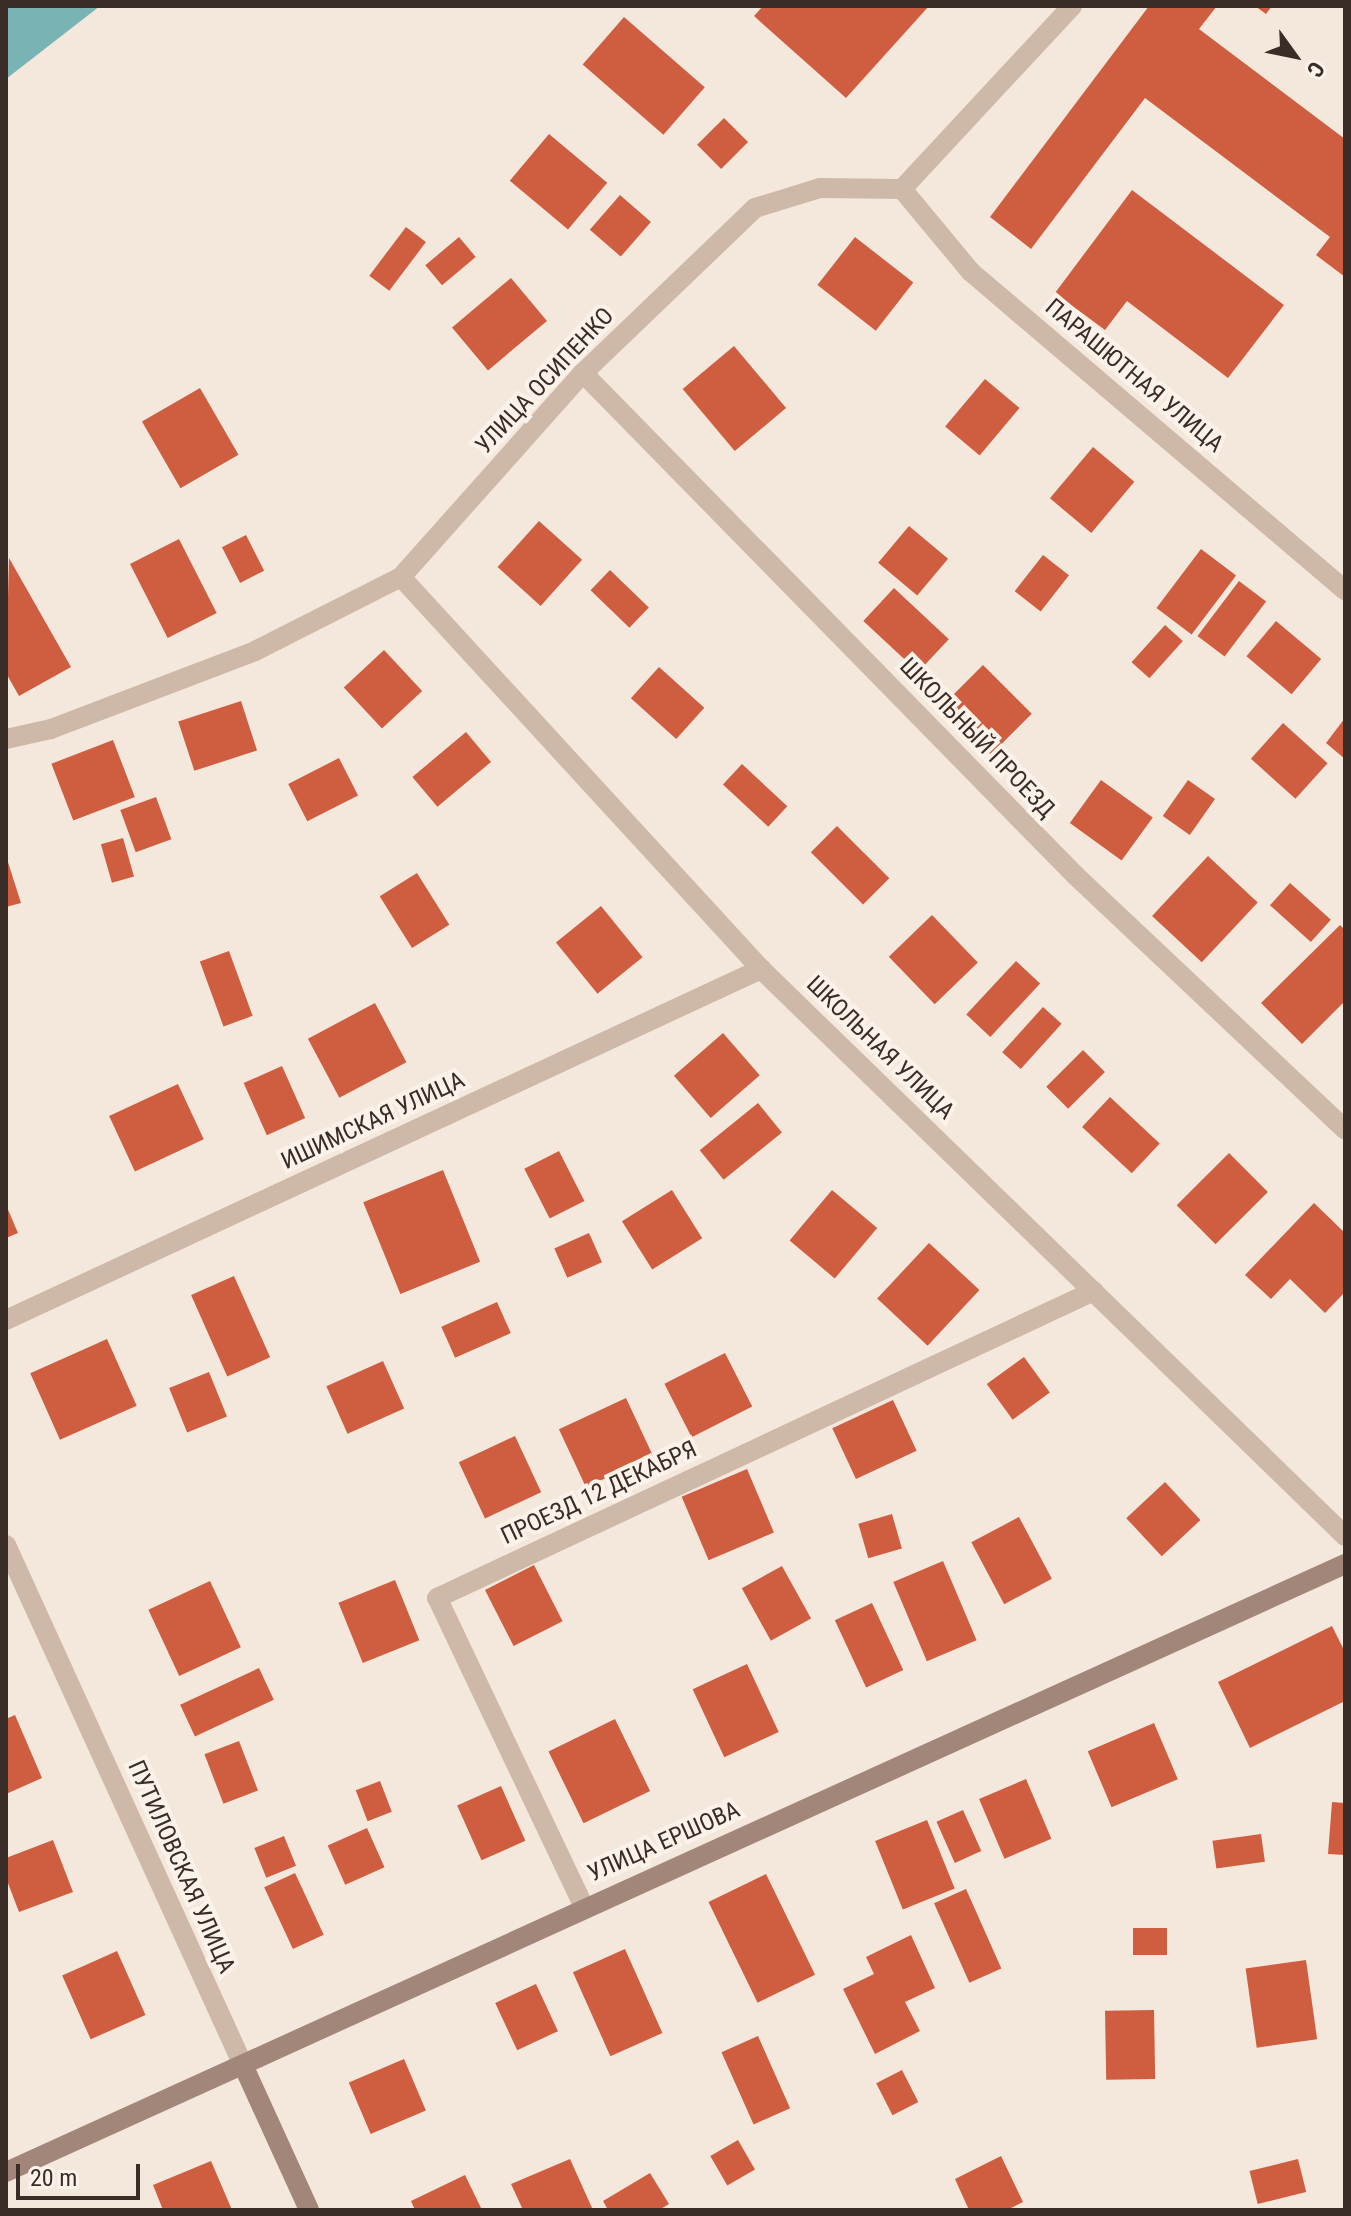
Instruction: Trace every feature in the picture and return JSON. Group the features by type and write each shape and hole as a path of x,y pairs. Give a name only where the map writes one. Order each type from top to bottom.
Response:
{"street":[{"path":"902,189 1072,6"},
{"name":"УЛИЦА ОСИПЕНКО","path":"6,739 51,729 255,651 401,577 583,373 755,208 820,188 902,189"},
{"name":"ПАРАШЮТНАЯ УЛИЦА","path":"902,189 971,272 1345,590"},
{"name":"ШКОЛЬНЫЙ ПРОЕЗД","path":"583,373 1075,875 1345,1129"},
{"name":"ШКОЛЬНАЯ УЛИЦА","path":"401,577 761,969 1345,1536"},
{"name":"ИШИМСКАЯ УЛИЦА","path":"6,1320 761,969"},
{"name":"ПРОЕЗД 12 ДЕКАБРЯ","path":"584,1907 437,1598 1094,1291"},
{"name":"ПУТИЛОВСКАЯ УЛИЦА","path":"6,1545 309,2210"},
{"name":"УЛИЦА ЕРШОВА","path":"6,2172 1345,1564"}],"water":[{"path":"6,6 100,6 6,79"}],"building":[{"path":"763,6 929,6 846,98 754,16"},
{"path":"1149,6 1217,6 1199,29 1345,139 1345,277 1316,255 1330,237 1145,98 1031,249 990,217"},
{"path":"1255,6 1272,6 1266,14"},
{"path":"624,17 705,87 663,135 583,65"},
{"path":"724,118 748,142 721,169 697,145"},
{"path":"549,134 607,183 568,230 510,181"},
{"path":"1132,190 1284,305 1228,378 1127,301 1105,330 1055,293"},
{"path":"620,195 651,222 621,257 590,230"},
{"path":"406,227 426,242 389,291 369,276"},
{"path":"459,237 476,257 442,285 425,265"},
{"path":"855,237 913,283 876,331 817,285"},
{"path":"511,278 547,321 488,370 452,327"},
{"path":"734,346 786,408 735,451 683,389"},
{"path":"985,379 1019,408 980,455 945,426"},
{"path":"200,388 238,455 180,488 142,422"},
{"path":"1093,447 1134,482 1091,533 1050,498"},
{"path":"539,521 582,560 541,606 498,567"},
{"path":"909,526 948,559 917,596 878,563"},
{"path":"246,535 264,571 240,583 222,547"},
{"path":"179,539 217,613 168,638 130,564"},
{"path":"1201,549 1236,575 1192,635 1156,608"},
{"path":"1043,555 1069,575 1041,612 1015,591"},
{"path":"9,558 71,667 19,696 6,673"},
{"path":"610,570 649,608 629,628 591,590"},
{"path":"1239,581 1266,601 1225,657 1197,636"},
{"path":"894,588 949,639 918,672 863,621"},
{"path":"1276,621 1321,659 1292,694 1246,656"},
{"path":"1165,625 1183,641 1149,678 1132,662"},
{"path":"384,650 422,691 382,728 344,688"},
{"path":"983,665 1032,714 991,755 942,706"},
{"path":"659,667 704,708 676,739 631,698"},
{"path":"241,701 257,750 194,771 178,721"},
{"path":"1345,718 1345,759 1326,743"},
{"path":"1283,723 1328,763 1295,799 1251,759"},
{"path":"466,732 491,762 437,807 412,777"},
{"path":"113,740 135,797 73,821 51,764"},
{"path":"339,758 358,795 307,821 288,784"},
{"path":"742,764 787,806 768,827 723,784"},
{"path":"1101,780 1153,818 1122,860 1070,823"},
{"path":"1188,780 1215,799 1190,835 1163,816"},
{"path":"156,797 171,839 136,852 120,810"},
{"path":"837,826 889,878 863,904 811,852"},
{"path":"123,838 134,876 112,883 101,844"},
{"path":"6,856 21,903 6,907"},
{"path":"1208,856 1258,902 1202,962 1152,916"},
{"path":"417,873 449,925 412,948 380,896"},
{"path":"1290,883 1331,920 1311,942 1270,905"},
{"path":"601,906 643,957 597,994 556,943"},
{"path":"932,915 978,962 935,1004 889,957"},
{"path":"1340,925 1345,930 1345,1001 1302,1044 1261,1003"},
{"path":"229,951 253,1016 223,1026 200,962"},
{"path":"1016,961 1040,984 990,1037 966,1014"},
{"path":"375,1003 406,1062 339,1098 308,1039"},
{"path":"1043,1007 1062,1024 1021,1069 1002,1052"},
{"path":"723,1033 760,1075 711,1118 674,1076"},
{"path":"1083,1050 1105,1072 1068,1109 1046,1087"},
{"path":"282,1066 305,1118 267,1135 244,1083"},
{"path":"178,1084 204,1139 135,1171 109,1116"},
{"path":"1110,1097 1160,1143 1132,1173 1082,1127"},
{"path":"758,1103 782,1133 724,1180 700,1150"},
{"path":"559,1151 584,1201 550,1219 524,1169"},
{"path":"1229,1153 1268,1192 1216,1244 1177,1205"},
{"path":"443,1170 480,1262 400,1294 363,1202"},
{"path":"672,1190 702,1238 652,1270 622,1221"},
{"path":"832,1190 877,1228 835,1278 790,1241"},
{"path":"1314,1203 1345,1233 1345,1292 1325,1313 1290,1279 1271,1299 1245,1275"},
{"path":"6,1205 18,1233 6,1238"},
{"path":"589,1233 602,1262 567,1278 554,1248"},
{"path":"929,1243 979,1290 928,1346 877,1299"},
{"path":"234,1276 270,1357 227,1376 191,1295"},
{"path":"497,1302 511,1333 455,1358 441,1327"},
{"path":"107,1339 137,1406 60,1440 30,1373"},
{"path":"725,1353 752,1406 692,1437 664,1384"},
{"path":"1024,1357 1050,1393 1013,1420 987,1384"},
{"path":"383,1361 404,1409 348,1434 326,1386"},
{"path":"209,1372 227,1417 187,1433 169,1388"},
{"path":"626,1398 653,1456 586,1487 559,1429"},
{"path":"893,1400 917,1451 856,1479 832,1428"},
{"path":"515,1436 541,1492 485,1518 459,1462"},
{"path":"747,1469 774,1533 709,1560 682,1497"},
{"path":"1165,1482 1200,1520 1162,1556 1126,1518"},
{"path":"892,1514 902,1549 868,1558 858,1524"},
{"path":"1019,1517 1052,1579 1004,1604 971,1542"},
{"path":"943,1561 977,1640 927,1661 893,1582"},
{"path":"534,1565 563,1621 514,1646 485,1590"},
{"path":"782,1566 811,1618 771,1641 742,1588"},
{"path":"395,1580 419,1640 363,1663 338,1603"},
{"path":"210,1581 241,1647 179,1676 148,1610"},
{"path":"872,1603 903,1670 866,1687 835,1620"},
{"path":"1332,1626 1345,1652 1345,1701 1250,1748 1218,1682"},
{"path":"747,1664 779,1732 724,1757 693,1689"},
{"path":"259,1668 274,1700 195,1736 180,1705"},
{"path":"15,1715 42,1778 6,1794 6,1719"},
{"path":"615,1719 650,1791 584,1823 548,1751"},
{"path":"1154,1723 1178,1779 1112,1807 1088,1751"},
{"path":"239,1741 258,1790 223,1804 204,1754"},
{"path":"1026,1779 1051,1839 1004,1859 979,1799"},
{"path":"380,1781 392,1812 368,1821 356,1790"},
{"path":"501,1786 525,1841 482,1860 457,1806"},
{"path":"1332,1802 1345,1803 1345,1855 1328,1854"},
{"path":"963,1810 981,1851 955,1863 937,1822"},
{"path":"927,1820 955,1889 903,1910 875,1841"},
{"path":"367,1828 384,1867 345,1885 328,1845"},
{"path":"1261,1834 1265,1862 1216,1869 1212,1841"},
{"path":"284,1836 296,1866 266,1878 254,1848"},
{"path":"53,1840 73,1892 19,1912 6,1878 6,1858"},
{"path":"295,1873 324,1935 293,1949 264,1887"},
{"path":"766,1874 815,1975 758,2003 708,1902"},
{"path":"966,1889 1001,1968 969,1983 934,1903"},
{"path":"1133,1928 1167,1928 1167,1955 1133,1955"},
{"path":"911,1935 935,1988 905,2002 920,2031 875,2054 843,1989 874,1974 866,1957"},
{"path":"625,1949 662,2033 610,2056 573,1972"},
{"path":"117,1951 145,2015 91,2039 62,1975"},
{"path":"1306,1960 1317,2039 1257,2048 1246,1968"},
{"path":"536,1984 558,2031 517,2050 495,2003"},
{"path":"1154,2010 1155,2079 1106,2080 1105,2011"},
{"path":"758,2036 790,2108 754,2124 721,2052"},
{"path":"404,2059 426,2111 371,2134 349,2082"},
{"path":"902,2070 918,2102 893,2115 876,2083"},
{"path":"738,2140 755,2169 727,2185 710,2156"},
{"path":"1001,2156 1023,2202 1007,2210 969,2210 955,2179"},
{"path":"570,2159 593,2210 523,2210 511,2184"},
{"path":"1298,2159 1306,2192 1258,2204 1249,2171"},
{"path":"211,2161 232,2210 163,2210 153,2185"},
{"path":"650,2173 669,2204 659,2210 608,2210 603,2201"},
{"path":"465,2175 482,2210 415,2210 411,2201"}]}
